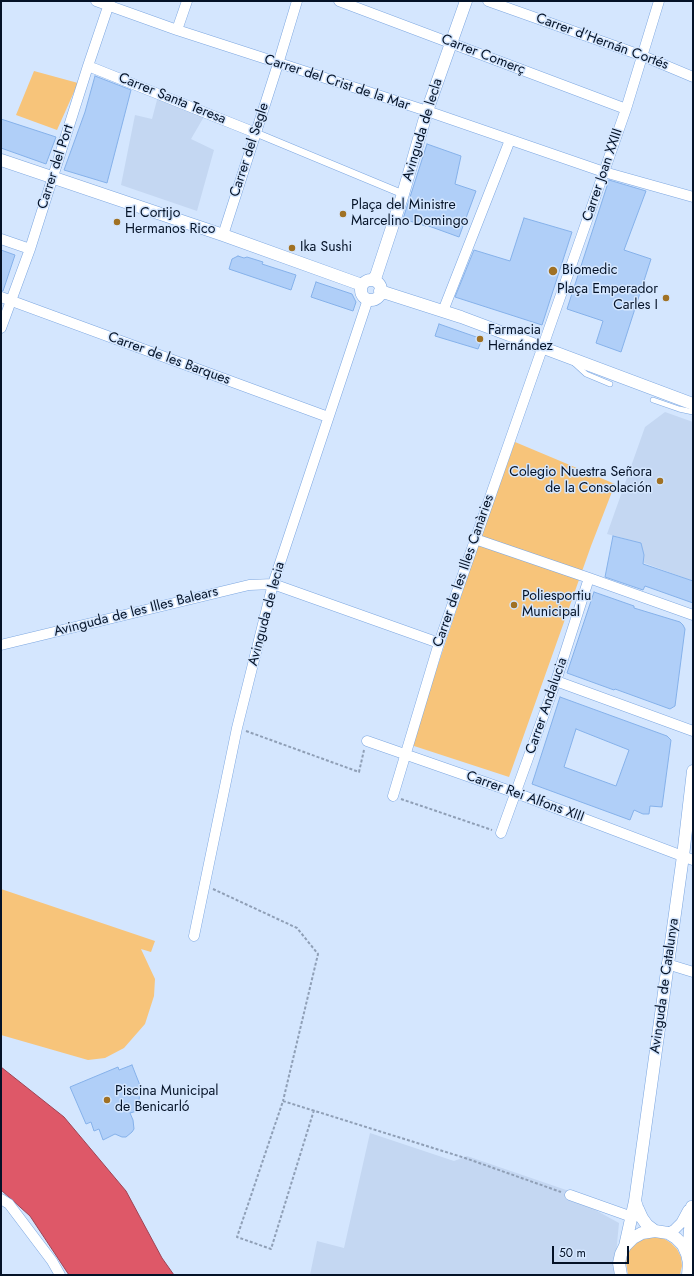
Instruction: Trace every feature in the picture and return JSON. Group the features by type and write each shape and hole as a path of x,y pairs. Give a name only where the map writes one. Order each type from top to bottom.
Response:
{"street":[{"name":"Carrer del Crist de la Mar","path":"96,1 110,3 177,30 604,172 693,197"},
{"path":"177,30 188,1"},
{"name":"Carrer del Segle","path":"223,235 297,1"},
{"name":"Carrer Comerç","path":"339,1 626,109"},
{"name":"Avinguda de lecla","path":"367,283 376,276 403,194 427,112 466,1"},
{"name":"Carrer d'Hernán Cortés","path":"488,1 643,56 693,76"},
{"name":"Carrer Joan XXIII","path":"543,348 626,109 659,1"},
{"name":"Carrer del Port","path":"1,328 6,299 30,249 88,66 110,3"},
{"name":"Carrer Santa Teresa","path":"88,66 256,133"},
{"path":"256,133 403,194"},
{"path":"443,310 510,140"},
{"path":"1,160 367,283 379,285 380,291 376,298 368,299 362,294 367,283"},
{"path":"1,239 30,249"},
{"path":"380,291 443,310 693,404"},
{"name":"Carrer de les Barques","path":"6,299 328,418"},
{"name":"Avinguda de lecia","path":"194,936 238,728 273,584 368,299"},
{"name":"Carrer de les Illes Canàries","path":"393,796 439,643 543,348"},
{"path":"475,539 693,615"},
{"name":"Carrer Andalucia","path":"501,833 556,681 589,578"},
{"name":"Avinguda de les Illes Balears","path":"1,645 249,584 273,584 439,643"},
{"path":"556,681 693,731"},
{"name":"Carrer Rei Alfons XIII","path":"367,741 516,793 688,858"},
{"name":"Avinguda de Catalunya","path":"655,1231 637,1218 637,1207 635,1201 667,964 688,858 693,771"},
{"path":"667,964 693,972"},
{"path":"570,1195 637,1218 621,1254 619,1263 621,1275"},
{"path":"1,1199 9,1204 52,1261 60,1275"},
{"path":"668,1234 681,1223 692,1203"},
{"path":"687,1254 692,1203"},
{"path":"625,1246 637,1236 655,1231 668,1234 676,1238 683,1245 689,1263 688,1275"}],"lane":[{"path":"571,359 586,374 610,384"},
{"path":"653,400 678,409 693,412"}],"path":[{"path":"238,728 359,772 367,741"},
{"path":"393,796 501,833"},
{"path":"204,885 297,928 318,954 283,1101 237,1238 271,1249 314,1110"},
{"path":"283,1101 465,1158 570,1195"}],"shaded area":[{"path":"34,71 78,83 57,130 16,115"},
{"path":"158,96 205,115 191,139 214,150 197,211 121,185 135,115 152,119"},
{"name":"Colegio Nuestra Señora de la Consolación","path":"665,412 693,422 693,581 644,563 641,543 607,534 645,427"},
{"path":"515,442 615,484 591,546 509,777 411,745 491,507"},
{"path":"1,889 155,941 151,952 141,949 155,979 154,996 145,1024 124,1048 105,1058 88,1060 1,1035"},
{"path":"1,1067 64,1117 126,1191 162,1258 174,1275 69,1275 30,1216 1,1190"},
{"path":"370,1133 454,1161 467,1156 572,1192 579,1201 619,1223 614,1275 310,1275 317,1241 344,1248"},
{"path":"646,1238 663,1238 677,1249 681,1257 682,1266 680,1275 628,1275 626,1262 627,1255 631,1248"}],"building":[{"path":"95,76 131,90 107,183 64,170 85,112"},
{"path":"1,119 56,137 46,164 1,148"},
{"path":"427,144 461,156 455,184 476,191 459,237 426,225 403,219"},
{"path":"609,180 646,191 624,250 651,259 621,352 596,343 603,321 567,309"},
{"path":"524,218 572,232 542,325 455,297 474,250 510,261"},
{"path":"1,250 15,255 3,291 1,291"},
{"path":"238,256 263,262 262,264 296,275 291,290 229,269 232,259"},
{"path":"316,282 352,294 356,302 353,311 311,297"},
{"path":"439,324 482,339 478,349 435,336"},
{"path":"613,536 641,543 644,555 643,564 693,581 693,603 645,586 643,590 605,577"},
{"path":"594,592 634,606 634,608 680,622 683,625 685,629 675,706 670,709 567,673"},
{"path":"560,697 667,736 671,740 662,807 650,806 649,814 643,814 634,810 630,820 532,784","holes":["576,729 629,750 616,786 564,767"]},
{"name":"Piscina Municipal de Benicarló","path":"132,1065 141,1088 137,1111 130,1113 133,1120 134,1129 126,1137 115,1134 103,1140 99,1129 94,1131 91,1122 86,1124 70,1087 118,1067 119,1070"}],"place":[{"name":"Plaça del Ministre Marcelino Domingo","path":"343,214"},
{"name":"El Cortijo Hermanos Rico","path":"117,222"},
{"name":"Ika Sushi","path":"292,248"},
{"name":"Biomedic","path":"553,271"},
{"name":"Plaça Emperador Carles I","path":"666,298"},
{"name":"Farmacia Hernández","path":"480,339"},
{"name":"Colegio Nuestra Señora de la Consolación","path":"660,481"},
{"name":"Poliesportiu Municipal","path":"514,605"},
{"name":"Piscina Municipal de Benicarló","path":"107,1100"}]}
